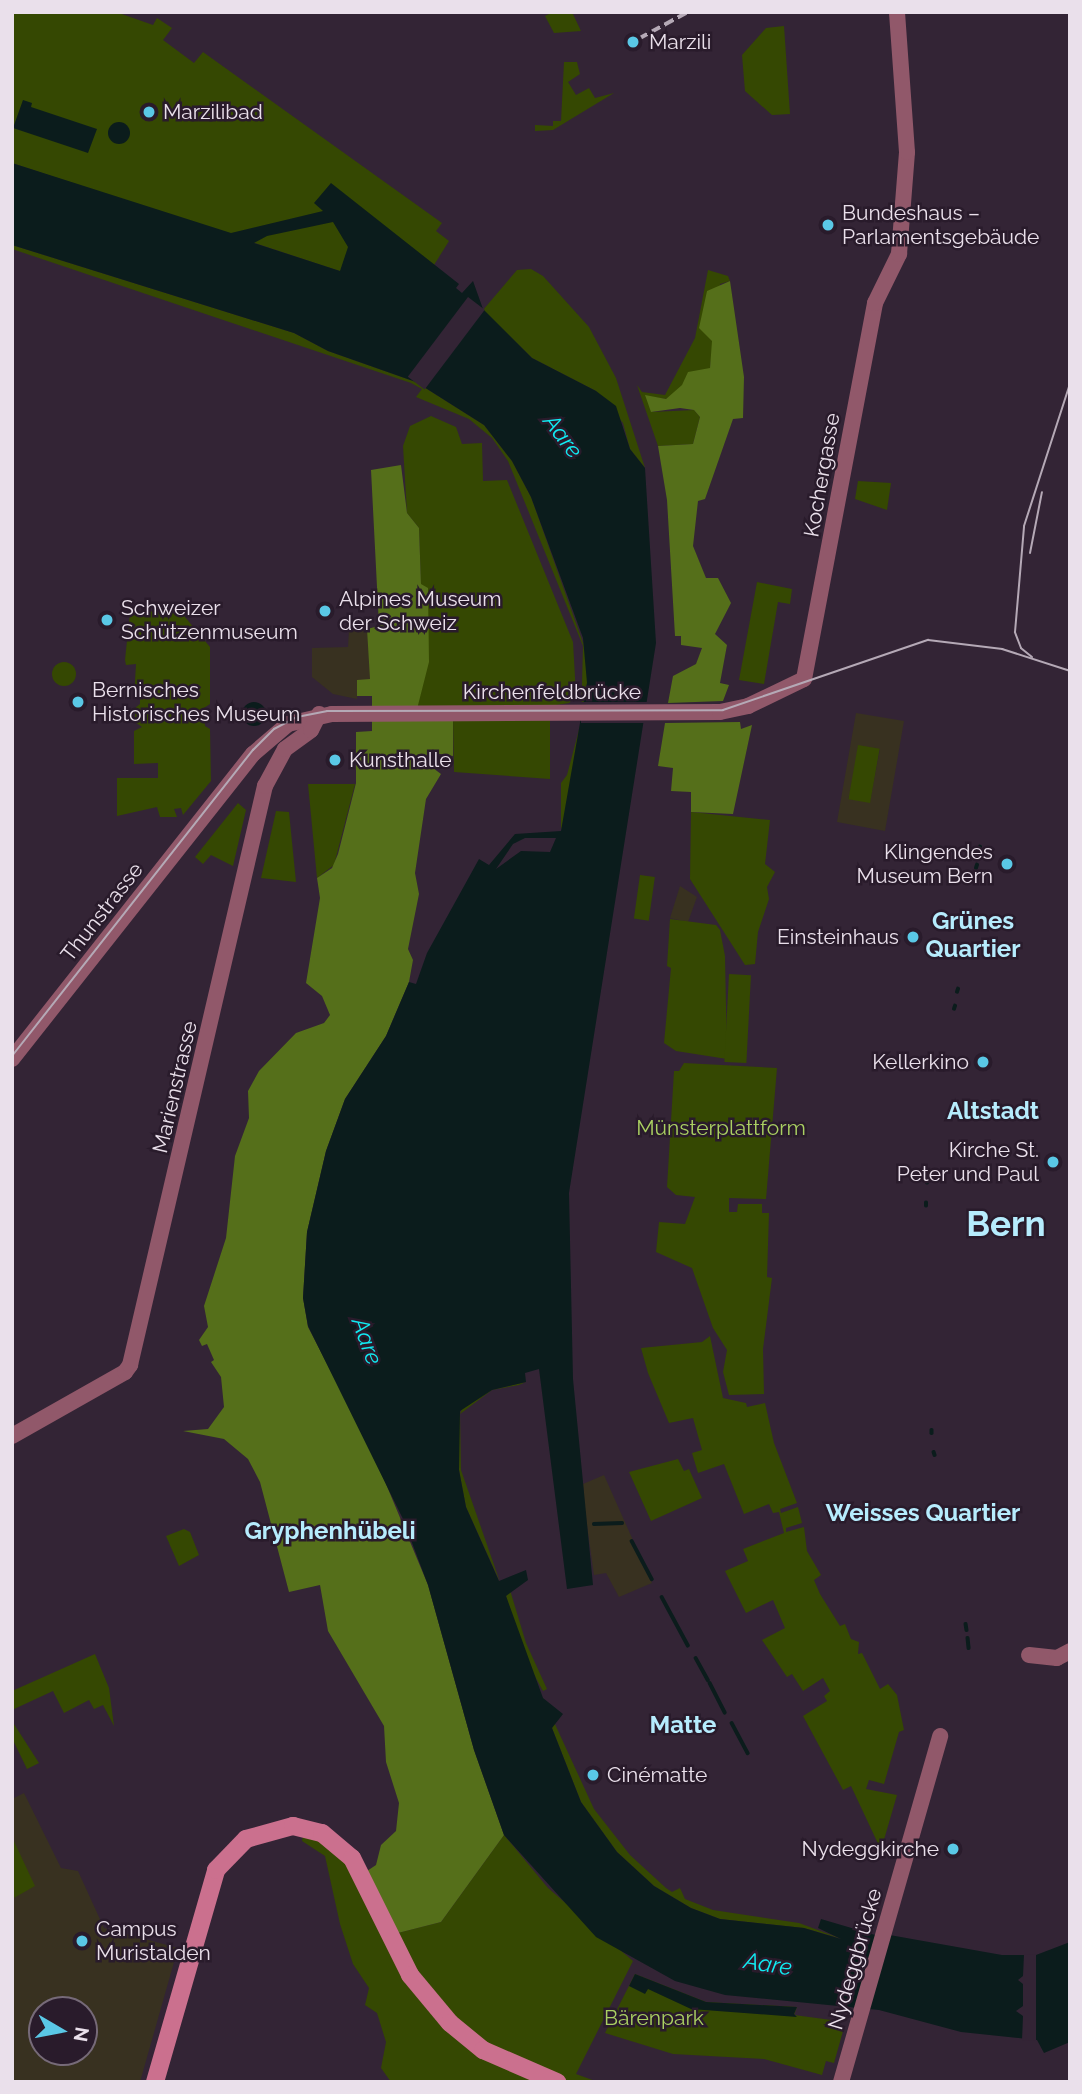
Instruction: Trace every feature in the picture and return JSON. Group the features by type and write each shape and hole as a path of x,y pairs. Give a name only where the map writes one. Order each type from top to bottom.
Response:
{"main road":[{"path":"155,2082 214,1876 225,1856 246,1839 293,1826 336,1841 352,1858 410,1975 435,2008 483,2050 556,2082"}],"street":[{"name":"Kochergasse","path":"733,711 804,679 874,303 899,254 904,169 897,12"},
{"name":"Kirchenfeldbrücke","path":"320,715 733,711"},
{"name":"Thunstrasse","path":"12,1059 224,792 281,728 320,715"},
{"name":"Marienstrasse","path":"12,1436 128,1370 259,813 274,766 285,749 311,730 320,715"},
{"path":"1029,1655 1057,1658 1070,1651"},
{"name":"Nydeggbrücke","path":"843,2074 940,1736"}],"shaded area":[{"path":"349,630 370,631 370,680 357,680 357,699 333,694 312,677 312,648 348,647"},
{"path":"856,713 904,721 885,831 837,822","holes":["880,749 870,802 848,798"]},
{"path":"680,886 697,897 688,922 670,918"},
{"path":"604,1475 652,1583 619,1597 606,1573 594,1575 585,1511 583,1484"},
{"name":"Campus Muristalden","path":"24,1793 61,1868 78,1871 104,1928 178,1948 140,2082 12,2082 12,1799"}],"green space":[{"name":"Marzilibad","path":"12,12 116,12 153,25 157,18 172,28 163,40 194,63 203,52 442,223 436,231 449,241 434,265 388,287 12,163"},
{"path":"553,12 572,12 581,31 554,33 545,16"},
{"path":"784,26 790,114 772,115 745,91 742,55 766,28"},
{"path":"564,62 577,62 580,74 568,82 576,95 589,88 595,98 614,93 553,130 535,131 535,125 553,126 553,121 561,121"},
{"path":"12,245 294,333 328,351 416,382 484,425 512,461 531,497 587,654 587,683 576,763 561,831 561,783 567,775 581,722 583,646 508,461 492,438 469,419 416,397 422,389 411,383 12,249"},
{"path":"531,269 543,276 589,327 616,378 645,468 630,449 623,423 596,391 532,358 483,310 517,270"},
{"path":"708,270 728,276 730,281 720,284 710,368 666,399 646,396 652,412 694,410 700,417 693,444 658,446 637,385 642,392 665,395 695,338"},
{"path":"730,281 744,377 743,418 733,419 705,499 698,501 693,546 706,578 718,578 731,603 715,634 727,645 720,683 729,685 723,701 668,703 673,676 696,664 702,648 681,645 681,636 675,636 667,500 658,446 693,444 700,417 694,410 680,408 651,412 645,395 666,399 682,385 688,372 710,368 712,341 699,328 707,291"},
{"path":"431,416 456,427 462,444 482,443 483,481 507,480 573,642 576,695 569,703 550,706 550,779 454,772 453,718 415,718 421,584 419,528 407,513 403,446 410,426"},
{"path":"401,465 407,513 419,528 421,584 428,588 429,662 415,717 453,718 453,756 434,753 433,768 441,774 426,799 415,873 419,894 408,949 413,960 409,982 386,1036 345,1099 326,1151 307,1232 303,1298 308,1327 374,1455 428,1585 474,1750 504,1835 441,1922 390,1935 361,1875 376,1865 381,1845 396,1831 399,1803 386,1762 384,1726 328,1631 320,1585 289,1592 260,1482 248,1459 224,1439 183,1431 208,1429 224,1407 221,1377 211,1362 214,1360 207,1344 202,1346 199,1340 208,1327 204,1306 226,1238 235,1156 249,1118 248,1091 259,1071 296,1033 324,1023 330,1015 322,996 306,983 320,898 317,878 332,868 338,854 356,783 356,732 372,731 372,696 357,696 357,680 370,679 367,629 379,626 371,470"},
{"path":"858,481 891,483 887,510 855,499"},
{"path":"757,582 792,589 790,604 778,602 764,684 739,680"},
{"path":"180,611 210,647 210,704 204,708 205,726 210,729 211,781 183,815 181,808 174,809 177,817 160,817 157,807 117,816 117,778 158,778 158,763 134,764 134,731 142,727 135,722 135,708 140,704 140,699 134,698 136,664 126,665 125,660 130,612"},
{"path":"64,662 75,669 76,674 69,685 64,686 53,679 52,674 59,663"},
{"path":"740,722 741,729 752,725 733,814 691,812 691,792 671,791 673,768 658,766 665,723"},
{"path":"858,745 880,749 870,803 848,799"},
{"path":"308,784 355,784 334,865 317,878"},
{"path":"238,803 246,810 233,866 211,855 203,864 195,857"},
{"path":"276,811 289,812 296,882 261,878"},
{"path":"691,812 770,820 765,864 775,872 767,887 769,899 758,932 755,964 745,965 690,879"},
{"path":"640,875 655,877 649,921 634,919"},
{"path":"670,919 716,925 720,930 725,956 727,1059 676,1051 664,1043 671,968 667,966"},
{"path":"729,974 751,975 746,1063 724,1062"},
{"name":"Münsterplattform","path":"684,1063 777,1068 766,1199 729,1198 729,1212 737,1212 738,1204 762,1204 762,1213 769,1213 767,1277 772,1278 763,1349 764,1394 729,1395 723,1372 727,1350 713,1328 692,1268 656,1252 659,1222 685,1224 695,1197 676,1195 667,1187 674,1071 679,1071"},
{"path":"710,1336 723,1398 746,1403 747,1407 765,1403 774,1443 797,1503 780,1509 781,1513 798,1507 802,1523 786,1528 786,1532 804,1527 807,1551 821,1575 814,1580 820,1594 840,1626 845,1624 851,1639 859,1642 858,1654 862,1653 880,1689 888,1684 897,1695 904,1730 899,1732 884,1784 869,1780 866,1789 897,1795 881,1850 851,1786 843,1790 803,1716 827,1701 824,1696 830,1691 823,1678 803,1691 792,1674 787,1677 762,1640 785,1628 773,1600 746,1613 725,1571 748,1561 743,1549 784,1533 779,1512 773,1513 769,1504 744,1514 724,1464 698,1473 692,1453 702,1450 693,1418 669,1423 648,1373 641,1348 702,1342"},
{"path":"526,1382 492,1390 460,1414 462,1409 491,1390"},
{"path":"460,1414 461,1470 500,1582 466,1507 459,1470"},
{"path":"678,1459 684,1471 689,1469 702,1498 651,1521 629,1472"},
{"path":"184,1529 190,1532 199,1555 179,1566 166,1536"},
{"path":"510,1590 526,1643 547,1689 543,1691 525,1658 506,1596"},
{"path":"95,1654 109,1688 114,1726 103,1705 94,1709 89,1700 64,1713 53,1691 12,1710 12,1691"},
{"path":"12,1721 39,1763 27,1769 12,1738"},
{"path":"554,1722 594,1809 630,1855 666,1888 672,1892 680,1888 685,1899 713,1910 799,1923 842,1939 804,1928 720,1919 691,1908 654,1886 617,1852 581,1802 552,1728"},
{"path":"504,1835 548,1888 633,1961 576,2074 598,2082 391,2082 381,2068 386,2042 377,2013 365,2005 369,1988 353,1964 340,1924 325,1856 302,1841 303,1836 319,1841 344,1862 390,1935 441,1922"},
{"path":"12,1837 35,1886 12,1899"},
{"name":"Bärenpark","path":"635,1974 706,2002 797,2007 794,2015 839,2021 837,2029 843,2031 834,2063 826,2061 822,2075 764,2059 673,2054 605,2033"}],"water":[{"path":"23,100 32,103 31,107 97,129 88,153 13,128"},
{"path":"119,122 127,125 130,133 127,141 119,144 111,141 108,133 111,125"},
{"name":"Aare","path":"12,163 231,233 323,211 314,203 331,183 459,284 456,288 462,293 473,281 483,309 532,358 596,391 616,406 630,449 645,468 656,643 569,1193 573,1379 593,1585 567,1589 539,1369 525,1373 526,1382 492,1390 460,1411 459,1470 466,1507 499,1581 526,1570 528,1580 506,1596 543,1698 563,1714 552,1728 581,1802 617,1852 654,1886 691,1908 720,1919 804,1928 841,1939 818,1928 821,1919 882,1937 884,1934 1002,1955 1036,1955 1070,1942 1070,2042 1044,2053 1037,2040 961,2032 879,2010 725,1995 675,1981 596,1937 504,1835 474,1750 428,1585 403,1519 308,1326 303,1298 307,1232 326,1151 345,1099 386,1036 409,982 416,984 427,953 479,859 489,865 515,834 561,831 587,683 583,638 531,497 512,461 484,425 416,382 328,351 294,333 12,245","holes":["333,222 348,247 340,271 254,243 267,236","525,838 556,838 550,852 521,851 496,869 513,844"]},
{"path":"254,702 263,705 266,714 263,723 254,726 245,723 242,714 245,705"},
{"path":"635,1974 706,2002 797,2007 794,2014 797,2017 691,2009 648,1989 645,1994 629,1986"}],"pier":[{"path":"468,297 485,310 425,390 408,377"},
{"path":"581,702 653,702 653,723 581,723"},
{"path":"1024,1954 1036,1955 1036,2041 1022,2040 1023,2016 1016,2011 1023,2006 1023,1984 1018,1980 1023,1976"}],"waterway":[{"path":"594,1524 622,1523"},
{"path":"632,1541 652,1579"},
{"path":"662,1597 688,1645"},
{"path":"966,1624 967,1630"},
{"path":"968,1638 969,1648"},
{"path":"696,1658 708,1680"},
{"path":"710,1683 725,1712"},
{"path":"732,1723 748,1753"}],"tram line":[{"path":"1032,657 1021,648 1015,632 1024,526 1070,384"},
{"path":"1030,553 1042,492"},
{"path":"12,1056 253,750 274,729 297,717 327,711 723,710 928,640 1002,649 1070,671"}],"railway":[{"path":"638,39 688,12"}],"place":[{"name":"Marzili","path":"633,42"},
{"name":"Marzilibad","path":"149,112"},
{"name":"Bundeshaus – Parlamentsgebäude","path":"828,225"},
{"name":"Alpines Museum der Schweiz","path":"325,611"},
{"name":"Schweizer Schützenmuseum","path":"107,620"},
{"name":"Bernisches Historisches Museum","path":"78,702"},
{"name":"Kunsthalle","path":"335,760"},
{"name":"Klingendes Museum Bern","path":"1007,864"},
{"name":"Einsteinhaus","path":"913,937"},
{"name":"Kellerkino","path":"983,1062"},
{"name":"Kirche St. Peter und Paul","path":"1053,1162"},
{"name":"Cinématte","path":"593,1775"},
{"name":"Nydeggkirche","path":"953,1849"},
{"name":"Campus Muristalden","path":"82,1941"}],"district":[{"name":"Grünes Quartier","path":"973,935"},
{"name":"Altstadt","path":"993,1111"},
{"name":"Bern","path":"1006,1224"},
{"name":"Weisses Quartier","path":"923,1513"},
{"name":"Gryphenhübeli","path":"330,1531"},
{"name":"Matte","path":"683,1725"}]}
